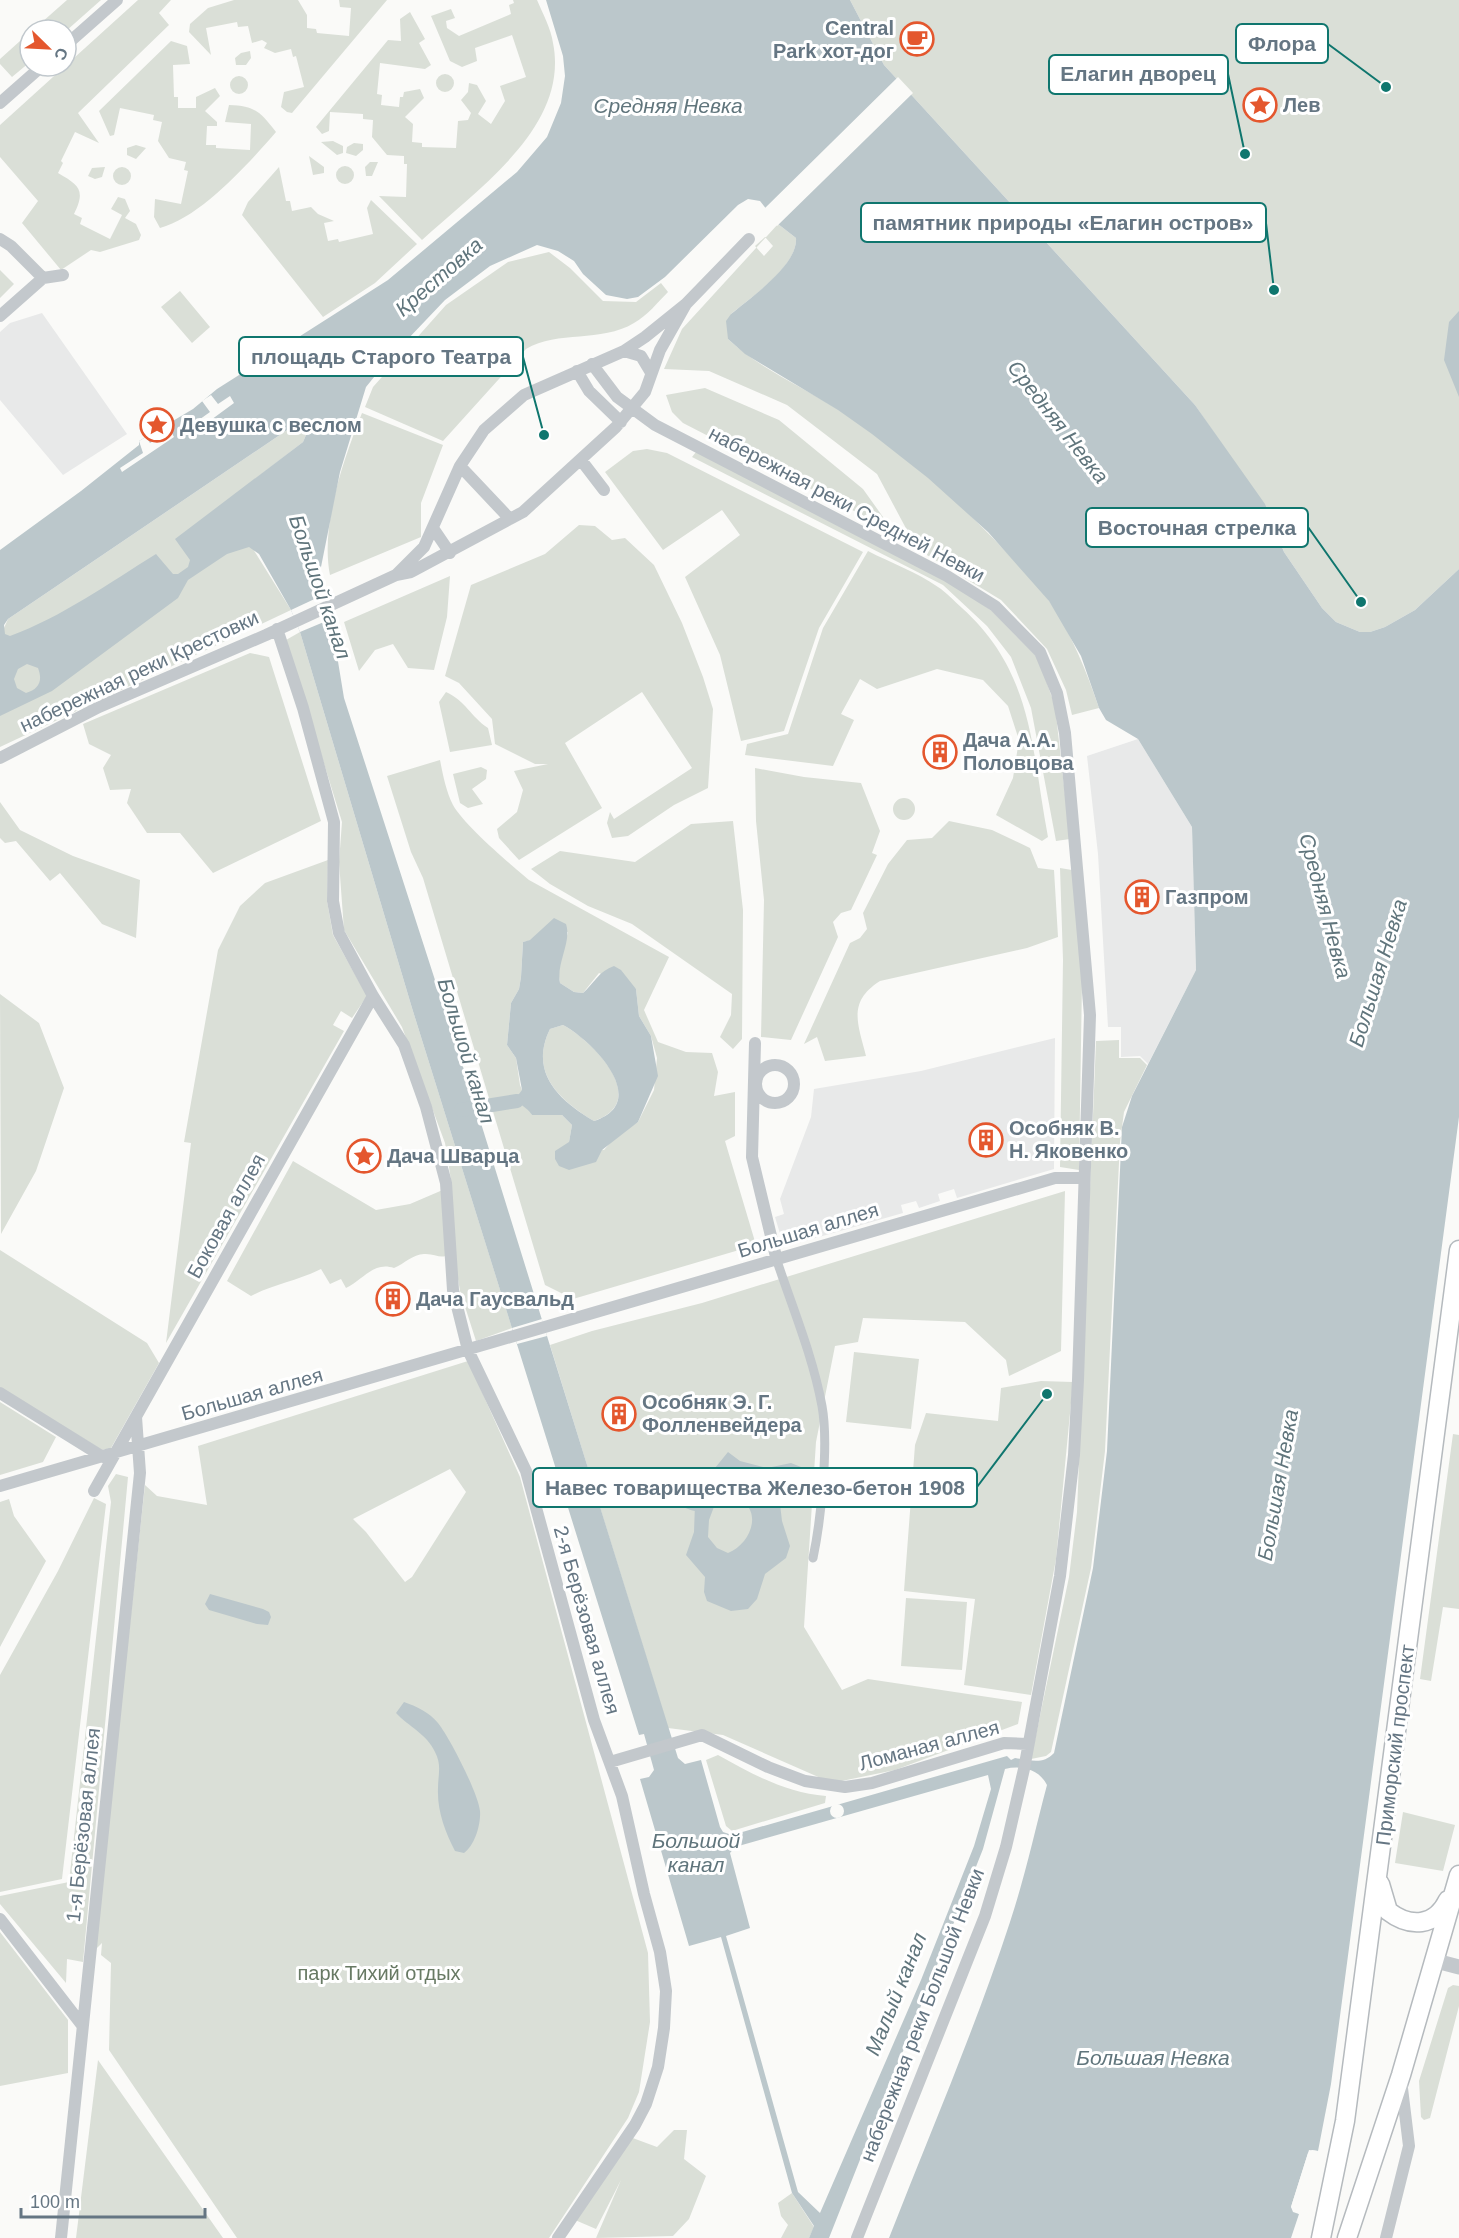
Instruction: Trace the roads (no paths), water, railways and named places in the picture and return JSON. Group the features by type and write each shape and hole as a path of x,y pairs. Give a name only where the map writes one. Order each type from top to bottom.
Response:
{"main road":[{"name":"Приморский проспект","path":"1321,2238 1345,2121 1459,1250"},
{"path":"1378,1877 1388,1911 1398,1918 1419,1923 1436,1917 1445,1907 1458,1879"},
{"path":"1347,2238 1401,2075 1458,1879"}],"street":[{"path":"78,34 117,0"},
{"path":"0,104 29,78"},
{"path":"0,239 11,246 43,278"},
{"path":"396,575 417,557 433,528 460,466 477,439 505,410 542,385 624,351 686,304 749,239"},
{"path":"0,316 43,278 63,275"},
{"path":"396,575 411,572 450,553 523,512 581,460 621,422 645,392 650,371 686,304"},
{"path":"624,351 641,356 650,371"},
{"name":"набережная реки Средней Невки","path":"592,364 610,389 632,409 655,424 947,576 995,606 1040,652 1057,693 1065,733 1087,956 1090,1035 1083,1178"},
{"path":"577,371 590,391 621,422"},
{"path":"581,460 604,490"},
{"path":"460,466 510,519"},
{"path":"433,528 450,553"},
{"name":"набережная реки Крестовки","path":"0,758 99,707 396,575"},
{"name":"2-я Берёзовая аллея","path":"277,629 303,708 334,822 333,901 339,933 408,1055 437,1141 446,1183 453,1290 468,1350 526,1471 594,1720 622,1796 644,1894 660,1952 666,1990 664,2028 658,2067 646,2104 635,2125 558,2238"},
{"name":"Боковая аллея","path":"94,1491 108,1460 136,1416 373,996"},
{"path":"755,1043 758,1102 752,1157 777,1261 823,1408 823,1466 819,1527 813,1558"},
{"path":"756,1084 763,1070 773,1065 788,1070 794,1079 793,1091 785,1101 773,1104 758,1102"},
{"name":"Большая аллея","path":"0,1486 108,1460 140,1447 514,1335 777,1261 1055,1178 1083,1178"},
{"name":"набережная реки Большой Невки","path":"856,2238 985,1917 1006,1847 1025,1764 1027,1743 1060,1576 1073,1466 1083,1178"},
{"path":"0,1393 108,1460"},
{"name":"1-я Берёзовая аллея","path":"61,2238 140,1473 140,1447 136,1416"},
{"name":"Ломаная аллея","path":"610,1762 702,1735 768,1767 805,1781 845,1787 872,1783 1004,1743 1027,1743"},
{"path":"0,1919 82,2025"},
{"path":"1436,1961 1459,1967"},
{"path":"1386,2238 1409,2146 1401,2075"}],"water":[{"name":"Большая Невка","path":"546,0 850,0 884,65 1195,405 1265,504 1284,552 1322,608 1336,622 1360,632 1370,632 1385,627 1415,610 1459,569 1459,1117 1331,2084 1318,2151 1312,2150 1308,2153 1291,2207 1299,2214 1291,2238 889,2238 982,2002 1025,1871 1047,1785 1034,1772 1017,1768 1005,1769 983,1849 829,2238 809,2238 814,2226 792,2193 721,1937 689,1946 640,1779 649,1777 654,1770 644,1734 639,1735 412,1008 300,632 291,610 259,554 249,547 227,554 188,580 178,598 52,691 0,716 0,550 81,491 139,445 139,441 193,409 217,389 388,280 517,172 547,137 561,103 565,76 563,56","holes":["748,199 760,201 778,224 796,238 795,248 782,269 726,321 728,339 745,354 838,410 928,478 988,532 1049,601 1081,656 1099,708 1106,720 1138,739 1192,827 1196,970 1132,1096 1122,1127 1107,1451 1093,1568 1054,1753 1050,1757 1036,1761 1015,1758 1011,1760 1007,1756 732,1835 723,1832 720,1827 701,1760 685,1764 678,1758 475,1104 344,698 331,619 317,587 340,472 366,387 387,361 445,300 490,266 537,245 558,251 574,261 583,274 606,295 627,299 638,297 665,277 738,205","296,424 304,424 309,428 303,442 175,539 190,560 188,567 178,574 173,574 156,554 67,609 10,636 5,634 4,625 8,619","27,664 38,668 40,681 37,687 26,693 17,688 14,679 18,669","988,1775 991,1789 974,1846 921,1980 820,2213 798,2192 726,1936 750,1928 730,1853 735,1847"]},
{"path":"1459,311 1459,397 1444,360 1449,322"},
{"path":"554,918 566,924 567,938 559,975 560,983 574,992 583,993 600,974 609,968 614,966 621,970 636,989 639,1016 651,1036 658,1076 638,1122 602,1150 596,1162 569,1170 559,1166 555,1159 555,1151 569,1142 572,1125 562,1115 532,1115 518,1101 516,1098 522,1090 516,1058 507,1045 511,1003 519,989 521,977 523,942 530,940","holes":["563,1025 601,1057 612,1072 618,1086 618,1100 611,1112 594,1121 569,1104 559,1094 545,1071 544,1044 550,1029"]},
{"path":"728,1452 740,1461 767,1468 791,1463 806,1469 803,1474 788,1477 778,1487 782,1521 790,1546 786,1558 765,1574 757,1599 748,1609 731,1611 707,1601 704,1592 705,1577 686,1555 694,1532 695,1504 706,1479","holes":["728,1497 740,1500 751,1514 750,1532 737,1548 728,1553 717,1548 708,1537 709,1520 715,1504"]},
{"path":"210,1594 269,1612 271,1617 268,1625 209,1610 205,1604"},
{"path":"404,1702 422,1710 438,1723 469,1779 480,1811 474,1840 464,1853 455,1851 442,1821 438,1796 439,1766 435,1752 423,1735 396,1713"}],"waterway":[{"name":"Большой канал","path":"461,1110 517,1101"},
{"path":"583,1499 615,1489 640,1487 695,1504"}],"place":[{"name":"Central Park хот-дог","path":"917,39"},
{"name":"Флора","path":"1386,87"},
{"name":"Лев","path":"1260,105"},
{"name":"Елагин дворец","path":"1245,154"},
{"name":"памятник природы «Елагин остров»","path":"1274,290"},
{"name":"Девушка с веслом","path":"157,425"},
{"name":"площадь Старого Театра","path":"544,435"},
{"name":"Восточная стрелка","path":"1361,602"},
{"name":"Дача А.А. Половцова","path":"940,752"},
{"name":"Газпром","path":"1142,897"},
{"name":"Особняк В. Н. Яковенко","path":"986,1140"},
{"name":"Дача Шварца","path":"364,1156"},
{"name":"Дача Гаусвальд","path":"393,1299"},
{"name":"Навес товарищества Железо-бетон 1908","path":"1047,1394"},
{"name":"Особняк Э. Г. Фолленвейдера","path":"619,1414"}],"water label":[{"name":"Средняя Невка","path":"668,106"},
{"name":"Крестовка","path":"439,277"},
{"name":"Средняя Невка","path":"1058,422"},
{"name":"Средняя Невка","path":"1325,906"},
{"name":"Малый канал","path":"896,1994"}],"park label":[{"name":"парк Тихий отдых","path":"379,1973"}]}
